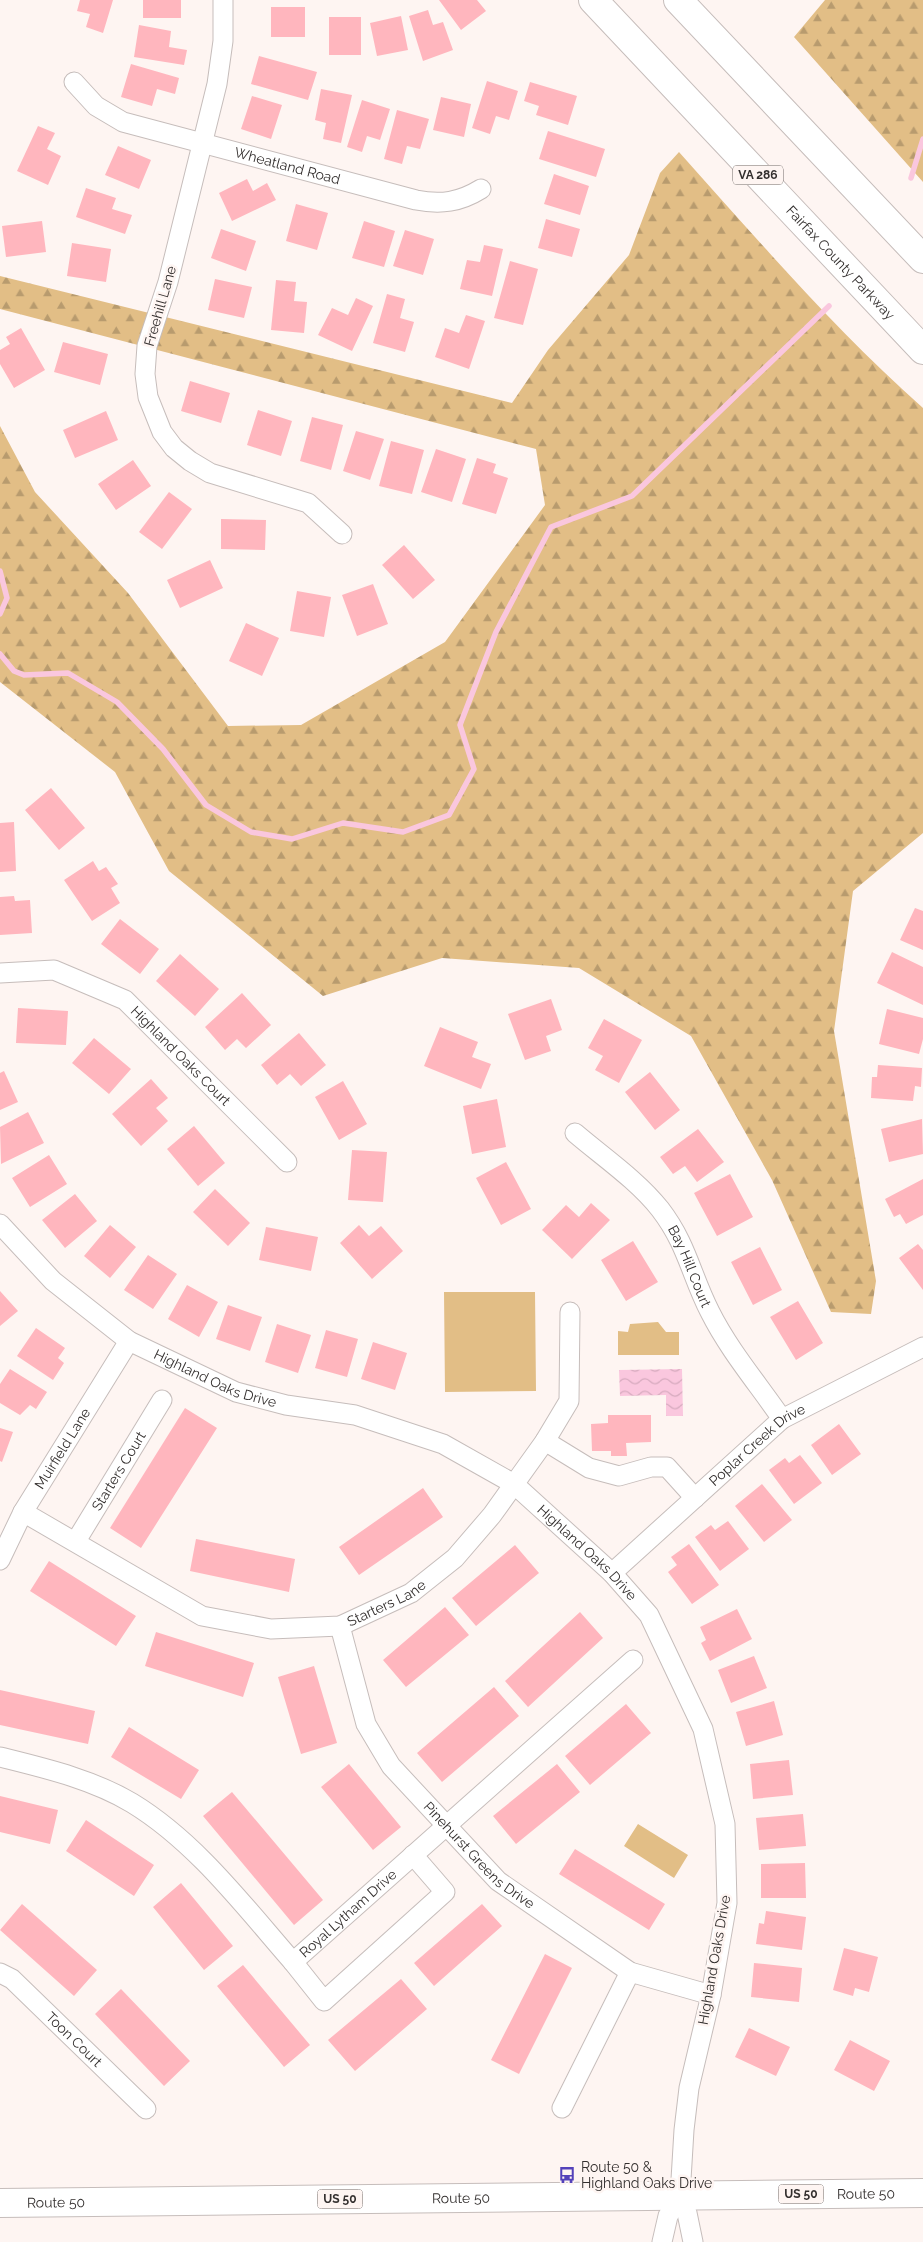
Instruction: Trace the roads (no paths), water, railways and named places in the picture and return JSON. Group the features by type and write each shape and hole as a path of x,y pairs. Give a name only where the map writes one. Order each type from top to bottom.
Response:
{"highway":[{"name":"Fairfax County Parkway","path":"593,0 923,350"},
{"path":"678,0 923,259"},
{"name":"Route 50","path":"0,2203 923,2193"}],"street":[{"name":"Freehill Lane","path":"223,0 223,41 218,84 168,282 147,346 146,382 148,397 154,416 174,448 190,461 210,473 308,503 342,534"},
{"name":"Wheatland Road","path":"74,82 96,106 123,122 204,144 434,203 452,202 481,189"},
{"name":"Highland Oaks Court","path":"0,973 54,970 125,1000 287,1162"},
{"name":"Bay Hill Court","path":"575,1133 631,1180 659,1208 681,1240 709,1311 728,1343 782,1420"},
{"name":"Highland Oaks Drive","path":"0,1224 53,1281 129,1341 236,1392 286,1405 355,1415 443,1444 514,1484 612,1573 649,1615 703,1729 725,1824 727,1903 711,1995 689,2088 680,2196"},
{"name":"Starters Lane","path":"23,1512 76,1541 202,1616 271,1629 340,1626 411,1593 456,1558 514,1484 545,1440 569,1401 570,1312"},
{"name":"Muirfield Lane","path":"0,1560 23,1512 129,1341"},
{"name":"Poplar Creek Drive","path":"612,1573 782,1420 923,1347"},
{"name":"Starters Court","path":"76,1541 162,1400"},
{"path":"545,1440 589,1468 619,1476 651,1467 667,1467 695,1498"},
{"name":"Pinehurst Greens Drive","path":"340,1626 366,1724 391,1766 498,1881 630,1972 711,1995"},
{"name":"Royal Lytham Drive","path":"0,1757 79,1778 131,1803 178,1837 229,1888 293,1962 633,1660"},
{"path":"293,1962 324,2001 446,1892 413,1855"},
{"path":"562,2108 630,1972"},
{"name":"Toon Court","path":"0,1973 12,1979 146,2109"},
{"path":"662,2242 668,2216 680,2196"},
{"path":"680,2196 687,2214 692,2242"}],"water":[{"path":"682,1369 683,1416 666,1416 666,1395 620,1396 619,1370"}],"waterway":[{"path":"911,178 923,139"},
{"path":"0,654 14,671 24,675 68,673 117,702 163,749 206,805 251,832 292,839 343,823 403,832 449,815 474,769 460,725 496,632 551,527 632,496 829,306"},
{"path":"0,571 7,598 0,614"}],"place":[{"name":"Route 50 & Highland Oaks Drive","path":"567,2175"}]}
